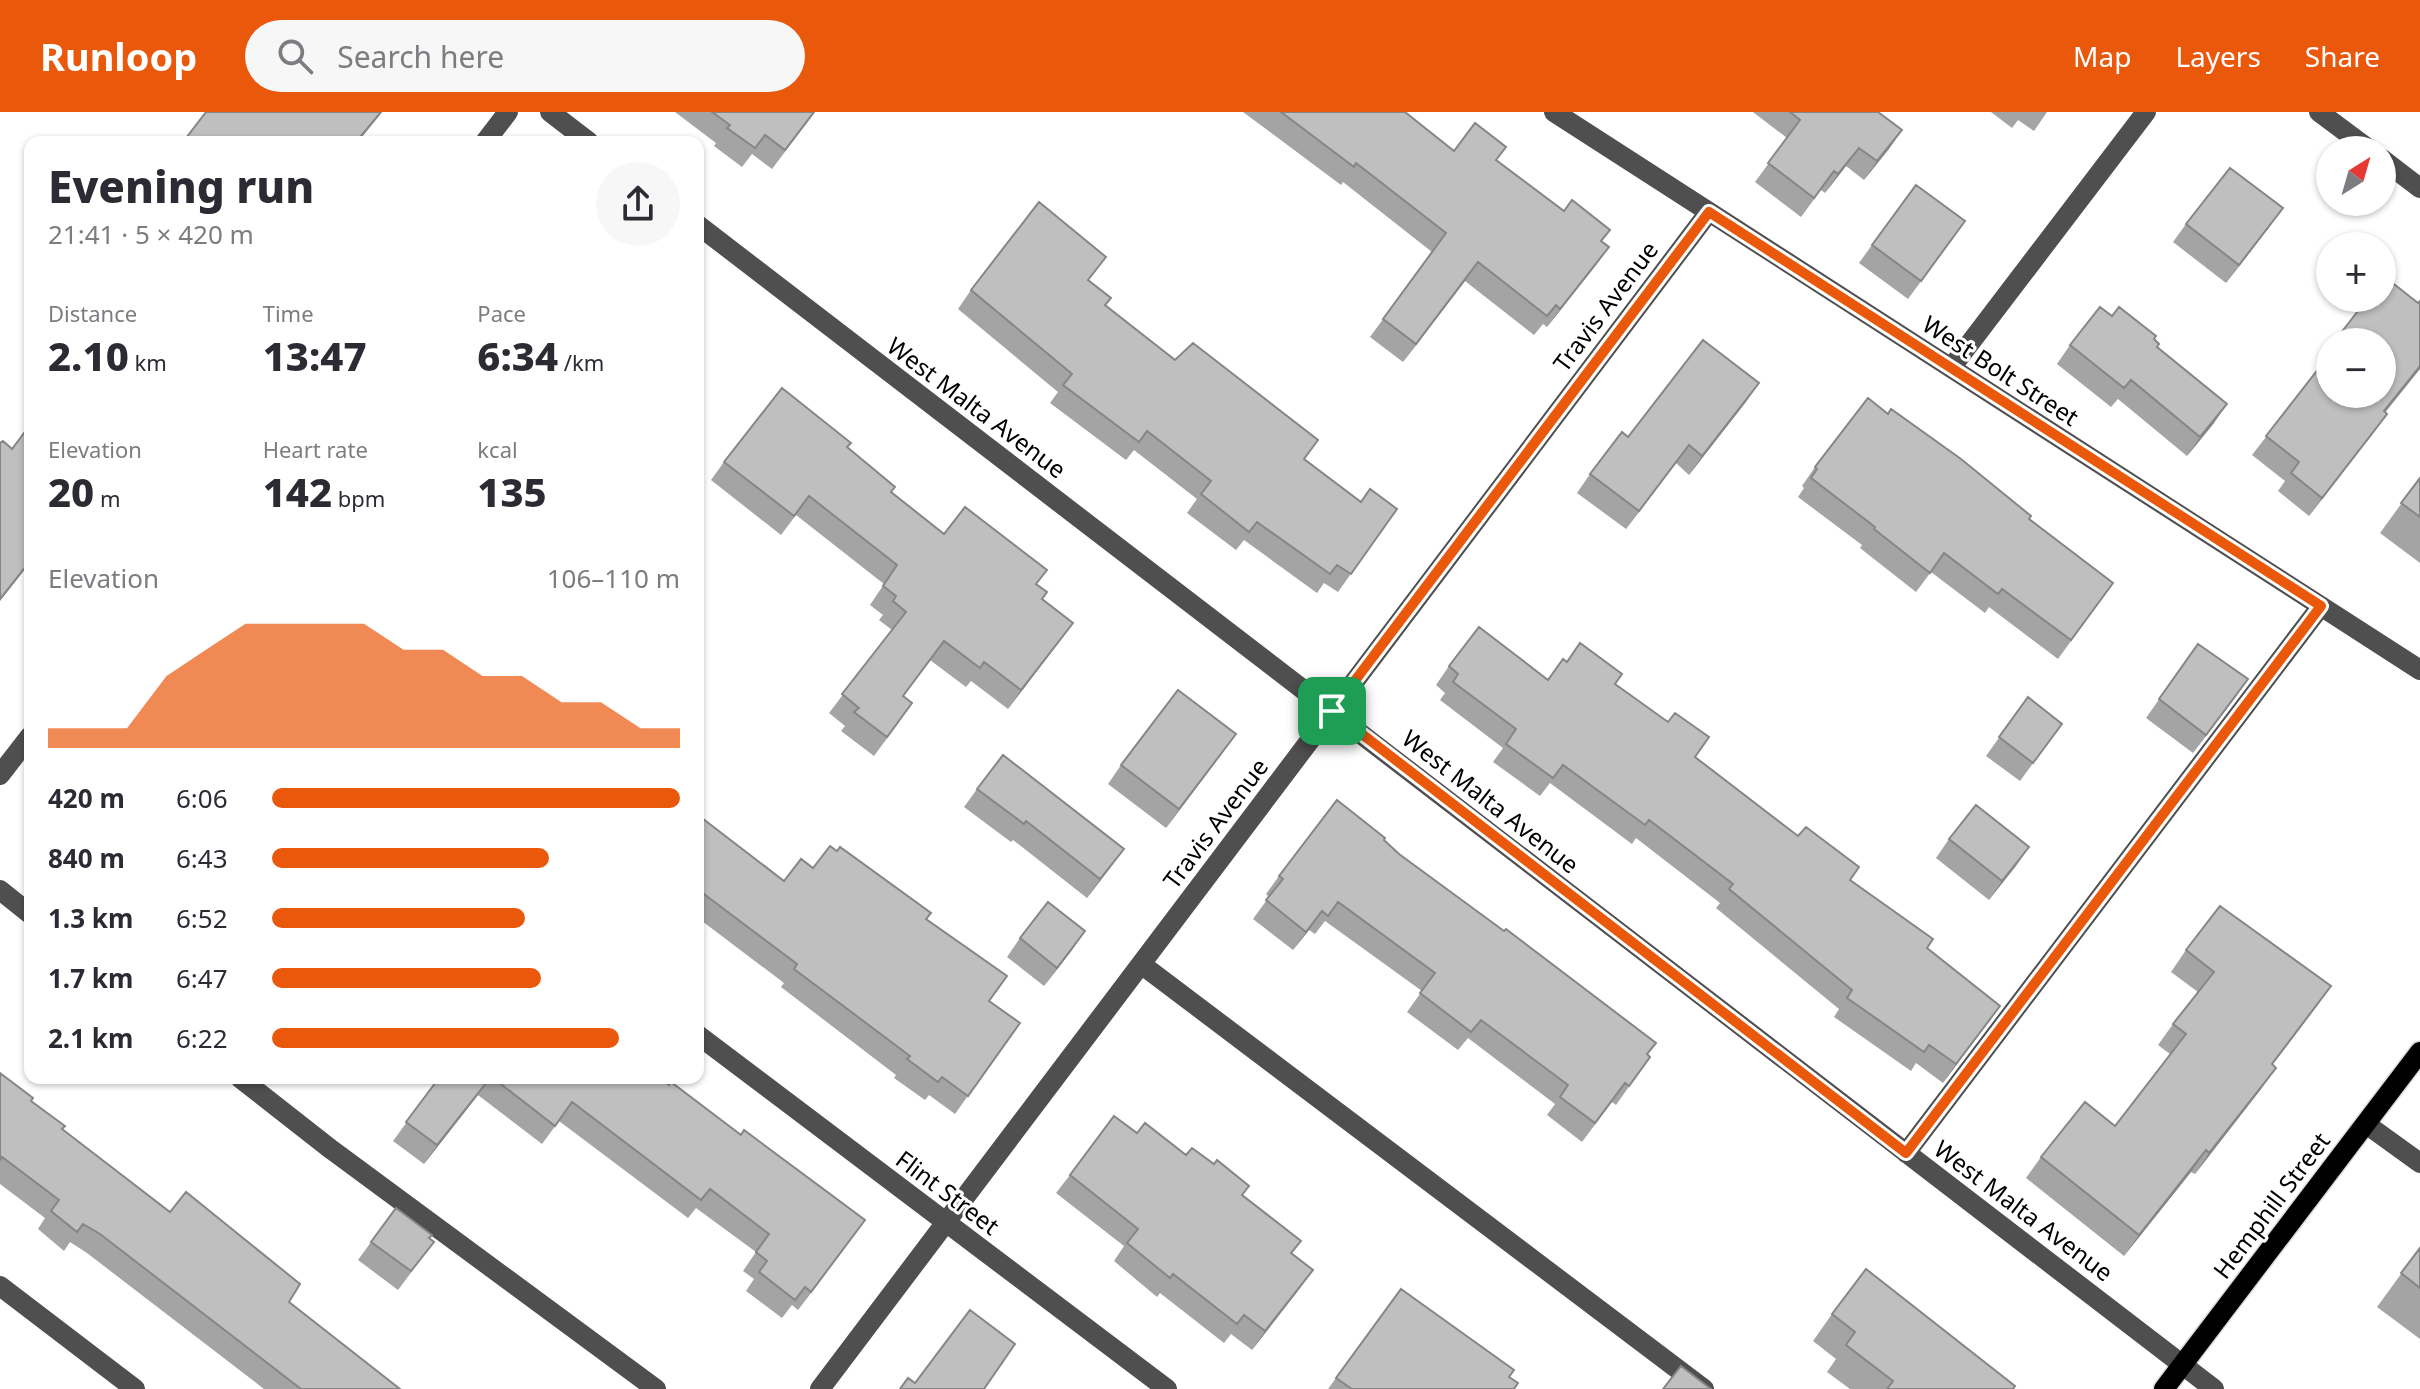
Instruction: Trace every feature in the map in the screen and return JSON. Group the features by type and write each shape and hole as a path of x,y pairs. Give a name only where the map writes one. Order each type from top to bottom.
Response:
{"main road":[{"name":"Hemphill Street","path":"2164,1389 2420,1052"}],"street":[{"path":"490,136 508,112"},
{"path":"550,112 581,136"},
{"name":"West Bolt Street","path":"1554,112 2420,670"},
{"path":"1951,368 2146,112"},
{"path":"2319,112 2351,136"},
{"path":"2396,170 2420,188"},
{"name":"Travis Avenue","path":"820,1389 1709,212"},
{"name":"West Malta Avenue","path":"704,230 2214,1389"},
{"path":"1906,1153 2321,606"},
{"path":"0,775 7,752 24,740"},
{"path":"0,890 24,909"},
{"path":"1141,964 1704,1389"},
{"name":"Flint Street","path":"704,1040 1167,1389"},
{"path":"248,1084 332,1150 656,1389"},
{"path":"2366,1124 2420,1163"},
{"path":"0,1286 135,1389"}],"building":[{"path":"206,112 381,112 361,136 188,136"},
{"path":"712,112 814,112 785,150 765,135 755,148 727,128 730,125"},
{"path":"1281,112 1405,112 1454,151 1475,123 1506,147 1496,160 1564,211 1572,200 1610,230 1601,241 1609,247 1560,309 1556,305 1547,316 1478,262 1416,344 1383,319 1446,233 1356,163 1354,167"},
{"path":"1790,112 1878,112 1902,130 1877,161 1859,148 1838,174 1834,171 1814,198 1768,163 1800,120"},
{"path":"2230,168 2283,208 2239,265 2186,224"},
{"path":"1916,185 1965,221 1921,281 1872,245"},
{"path":"1039,202 1106,257 1088,280 1111,298 1105,305 1175,360 1193,343 1318,440 1304,459 1361,502 1370,489 1397,509 1351,574 1337,565 1330,574 1257,522 1249,532 1201,494 1211,481 1147,431 1139,442 1063,385 1072,374 971,290"},
{"path":"2396,286 2418,303 2420,301 2420,366 2396,396 2396,328 2345,328 2357,312 2396,312"},
{"path":"2100,307 2112,316 2119,307 2156,336 2157,347 2227,404 2200,437 2131,380 2124,388 2070,345"},
{"path":"1703,340 1759,383 1702,456 1689,445 1639,511 1590,474 1622,432 1628,437"},
{"path":"2316,372 2316,408 2386,408 2384,411 2387,414 2322,498 2291,473 2299,462 2266,436"},
{"path":"782,388 851,443 847,447 895,487 891,492 944,534 965,507 1047,570 1036,584 1047,592 1042,599 1073,623 1021,690 984,662 980,668 944,641 903,696 912,703 887,737 854,712 859,708 842,694 906,612 893,601 896,596 883,586 897,565 809,496 794,516 724,462"},
{"path":"1868,398 1888,414 1891,409 1961,459 2031,516 2029,519 2113,583 2071,640 2002,589 1998,594 1944,553 1930,573 1811,478 1817,469 1815,467"},
{"path":"24,433 24,569 0,599 0,443 3,441 12,449"},
{"path":"2420,478 2420,517 2401,503"},
{"path":"1479,627 1548,680 1563,659 1567,662 1580,643 1622,674 1615,684 1668,722 1675,713 1709,737 1695,757 1798,836 1806,827 1859,867 1850,880 1933,939 1927,948 2000,1006 1956,1064 1929,1045 1924,1052 1847,998 1852,990 1729,889 1733,884 1649,820 1645,825 1563,765 1553,778 1506,744 1516,729 1453,682 1458,674 1449,666"},
{"path":"2198,644 2248,679 2206,735 2159,699"},
{"path":"1178,690 1236,734 1179,809 1121,765"},
{"path":"2028,697 2062,724 2033,763 1999,737"},
{"path":"1003,755 1124,849 1100,879 1026,821 1024,824 977,789"},
{"path":"1337,800 1385,838 1399,854 1504,931 1506,929 1656,1043 1629,1086 1625,1083 1595,1123 1560,1097 1568,1085 1481,1020 1471,1032 1420,993 1435,973 1338,902 1328,916 1322,911 1306,932 1266,900 1283,879 1279,876"},
{"path":"1976,805 2029,847 2002,881 1949,839"},
{"path":"704,820 784,881 801,859 813,868 830,846 837,851 840,847 931,913 926,919 1007,976 989,1001 1020,1023 968,1096 942,1077 938,1082 907,1059 910,1056 794,969 797,964 704,894"},
{"path":"1048,902 1085,931 1057,968 1020,938"},
{"path":"2220,906 2331,986 2272,1064 2276,1068 2139,1235 2041,1157 2085,1102 2115,1126 2186,1034 2173,1024 2214,972 2186,950"},
{"path":"0,1073 65,1126 62,1129 170,1212 186,1192 300,1284 289,1302 400,1389 301,1389 100,1234 83,1224 77,1232 51,1211 59,1200 2,1157 0,1160"},
{"path":"434,1084 485,1084 437,1145 406,1122"},
{"path":"501,1084 674,1084 741,1135 744,1130 865,1220 811,1292 805,1287 795,1300 759,1272 767,1261 756,1252 769,1234 710,1189 701,1200 572,1102 555,1126"},
{"path":"1114,1116 1137,1133 1145,1123 1186,1155 1192,1148 1214,1164 1217,1160 1249,1186 1242,1195 1301,1241 1291,1253 1313,1270 1265,1331 1244,1315 1237,1324 1173,1274 1170,1278 1127,1243 1138,1229 1070,1175"},
{"path":"396,1208 432,1235 429,1238 434,1242 411,1271 371,1242"},
{"path":"2420,1248 2420,1288 2401,1273"},
{"path":"1866,1269 2015,1386 2013,1389 1887,1389 1893,1381 1846,1345 1855,1332 1832,1314"},
{"path":"1401,1289 1514,1370 1509,1377 1518,1383 1514,1389 1352,1389 1336,1378"},
{"path":"970,1310 1015,1344 984,1389 900,1389 908,1378 915,1383"},
{"path":"1681,1366 1711,1389 1663,1389"}],"route":[{"path":"1709,212 2321,606 1906,1153 1332,711 1709,212"}]}
